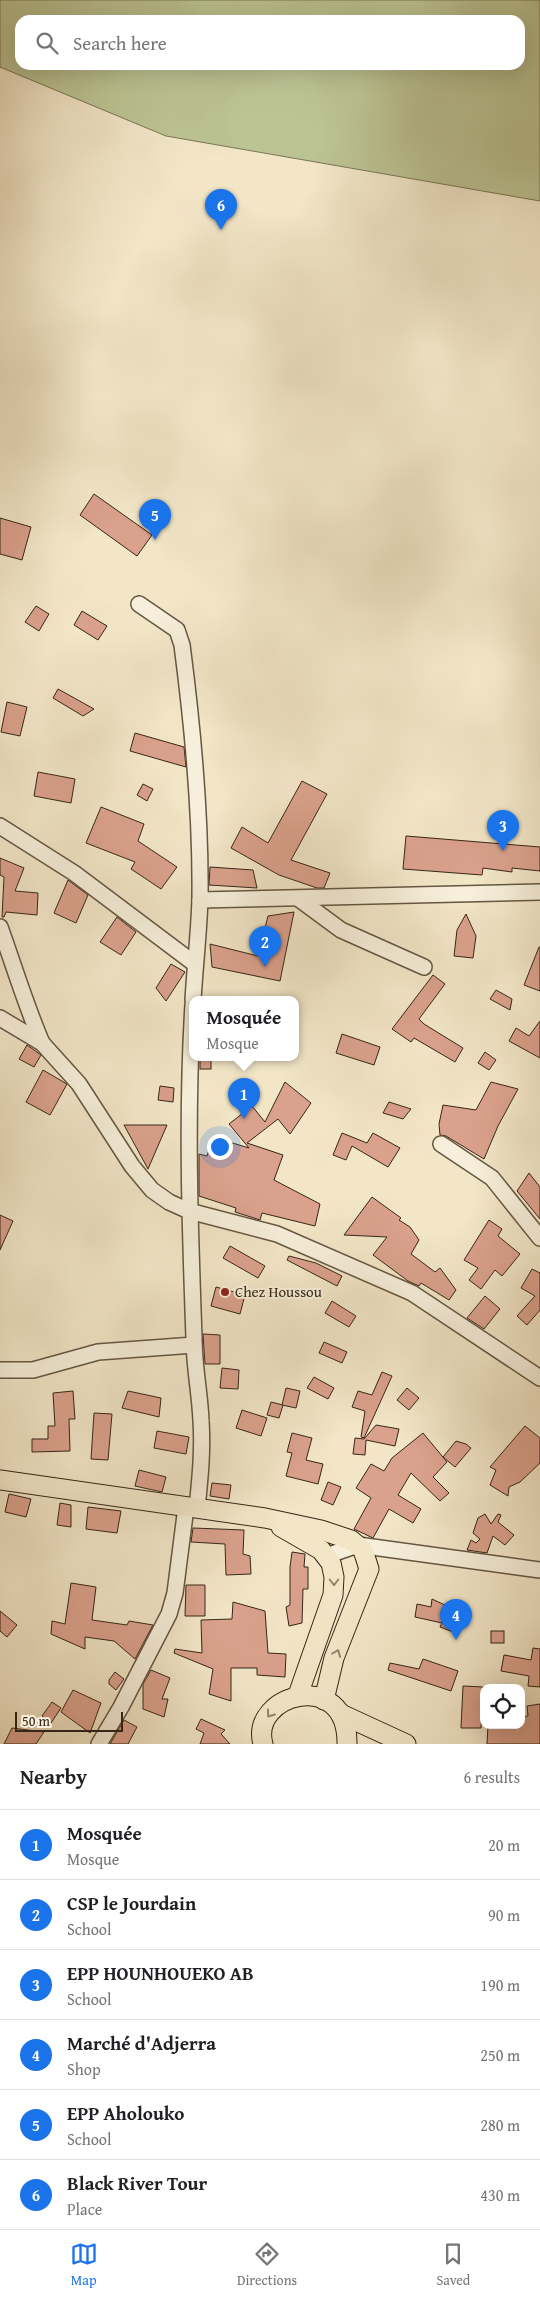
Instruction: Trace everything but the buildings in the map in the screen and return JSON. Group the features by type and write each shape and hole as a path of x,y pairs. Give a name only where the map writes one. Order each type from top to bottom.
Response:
{"main road":[{"path":"0,1480 264,1518 321,1530 351,1540 363,1550 369,1569 334,1658 324,1700"},
{"path":"264,1518 321,1550 332,1563 334,1577 333,1595 298,1695"},
{"path":"263,1744 261,1738 266,1719 279,1703 298,1695 312,1695 324,1700 340,1714 406,1744"},
{"path":"340,1714 347,1730 347,1744"}],"street":[{"path":"139,604 177,630 181,636 196,758 200,900 193,996"},
{"path":"0,826 74,873 195,964"},
{"path":"200,900 540,892"},
{"path":"299,899 342,930 424,968"},
{"path":"0,928 22,987 28,1012 42,1044"},
{"path":"0,1018 42,1044 79,1084 132,1166 152,1190 169,1202 189,1211 277,1234 412,1293 540,1378"},
{"path":"99,1744 121,1708 169,1614 175,1593 202,1452 194,1345 189,1211 189,1061"},
{"path":"441,1144 492,1178 540,1238"},
{"path":"0,1370 33,1370 98,1352 194,1345"},
{"path":"326,1556 358,1546 540,1570"}],"green space":[{"path":"0,0 540,0 540,201 166,136 0,67"}],"place":[{"name":"Black River Tour","path":"221,230"},
{"name":"EPP Aholouko","path":"155,540"},
{"name":"EPP HOUNHOUEKO AB","path":"503,851"},
{"name":"CSP le Jourdain","path":"265,967"},
{"name":"Mosquée","path":"244,1119"},
{"name":"Chez Houssou","path":"225,1292"},
{"name":"Marché d'Adjerra","path":"456,1640"}]}
